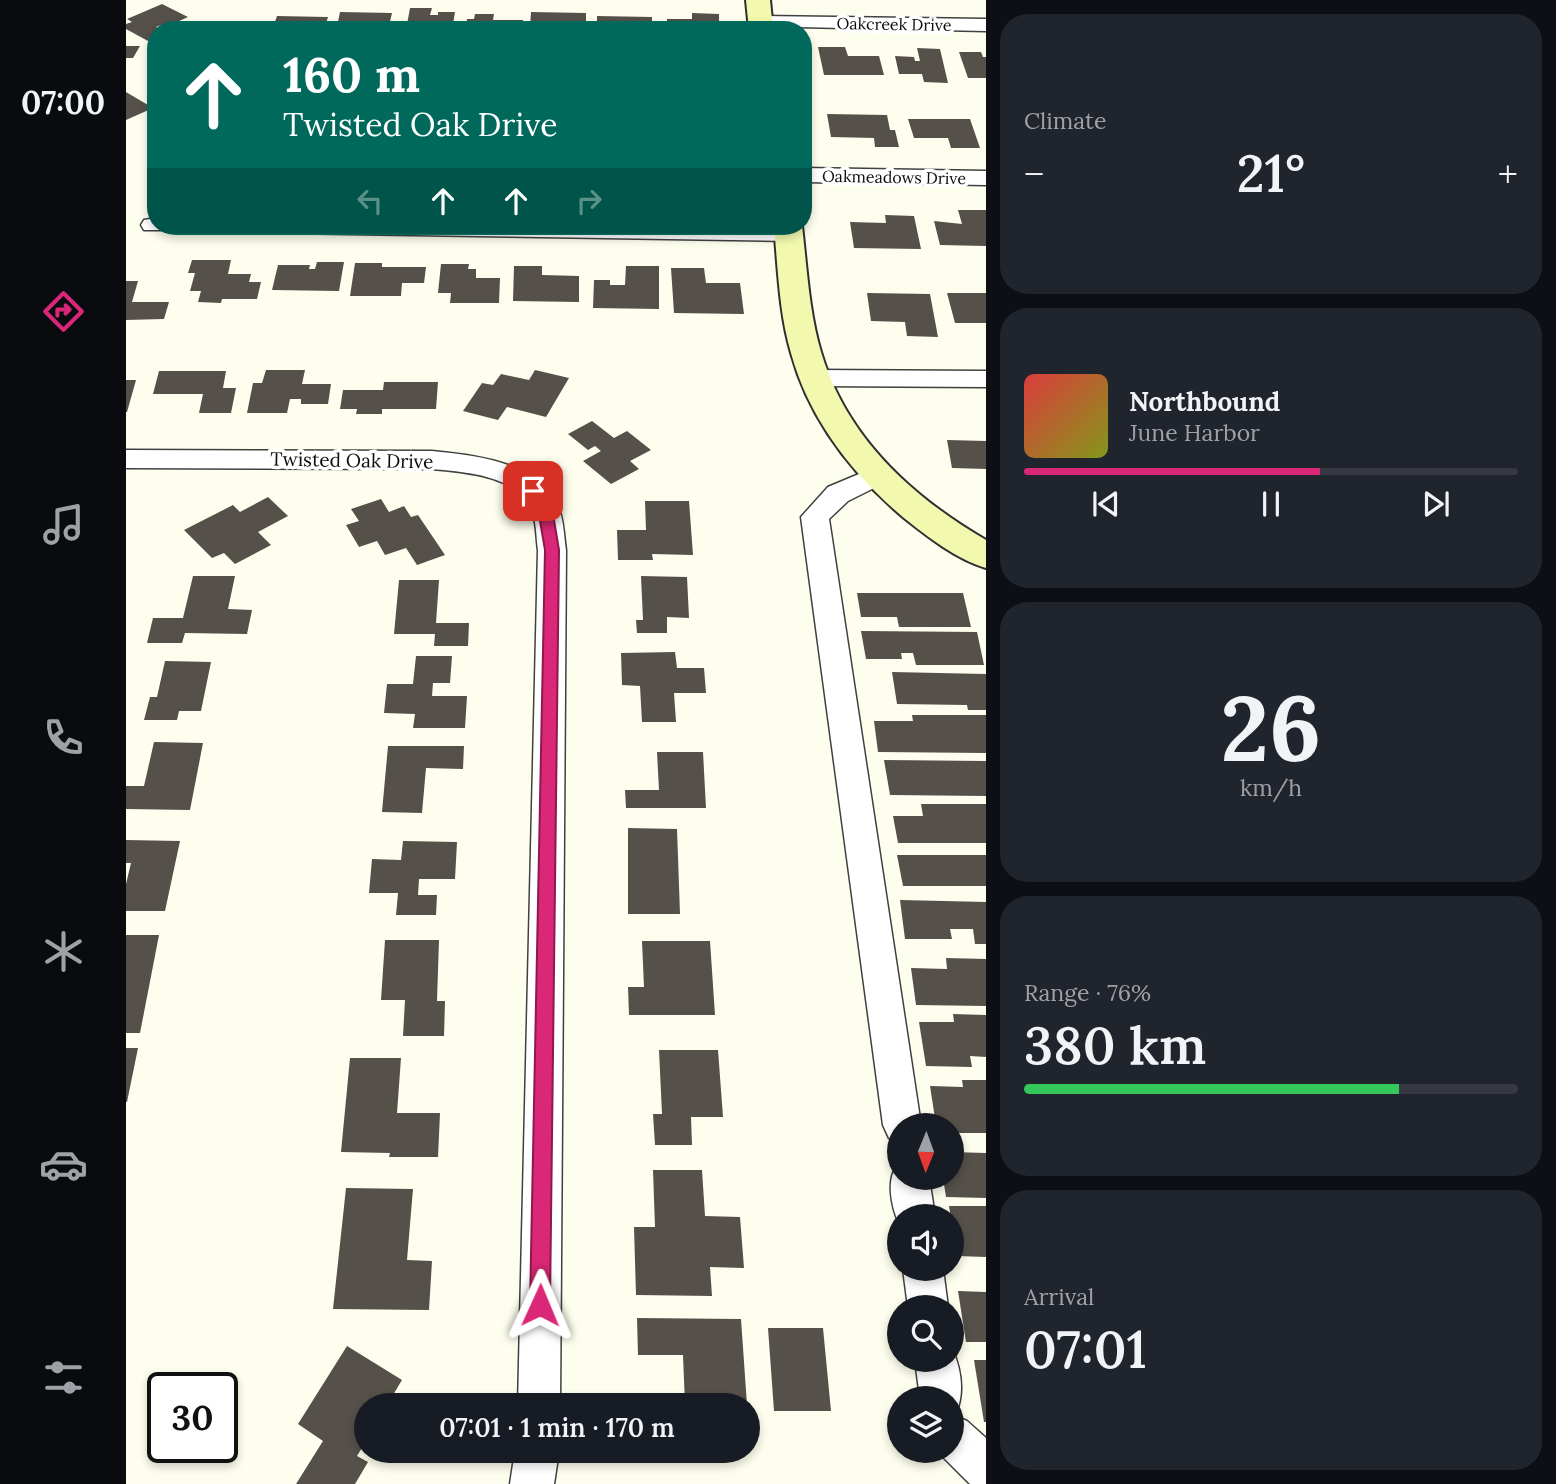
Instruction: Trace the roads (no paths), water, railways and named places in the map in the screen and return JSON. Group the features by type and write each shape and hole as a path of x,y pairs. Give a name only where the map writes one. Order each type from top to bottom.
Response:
{"street":[{"name":"Oakcreek Drive","path":"760,17 985,25"},
{"name":"Oakmeadows Drive","path":"812,175 985,178"},
{"path":"789,235 806,353 824,402 842,431 878,475 927,520 985,556"},
{"path":"815,378 985,379"},
{"name":"Twisted Oak Drive","path":"126,458 432,460 468,464 491,469 533,491 545,508 552,550 539,1393"},
{"path":"878,475 838,494 815,517 900,1113"},
{"path":"964,1448 985,1469"}]}
